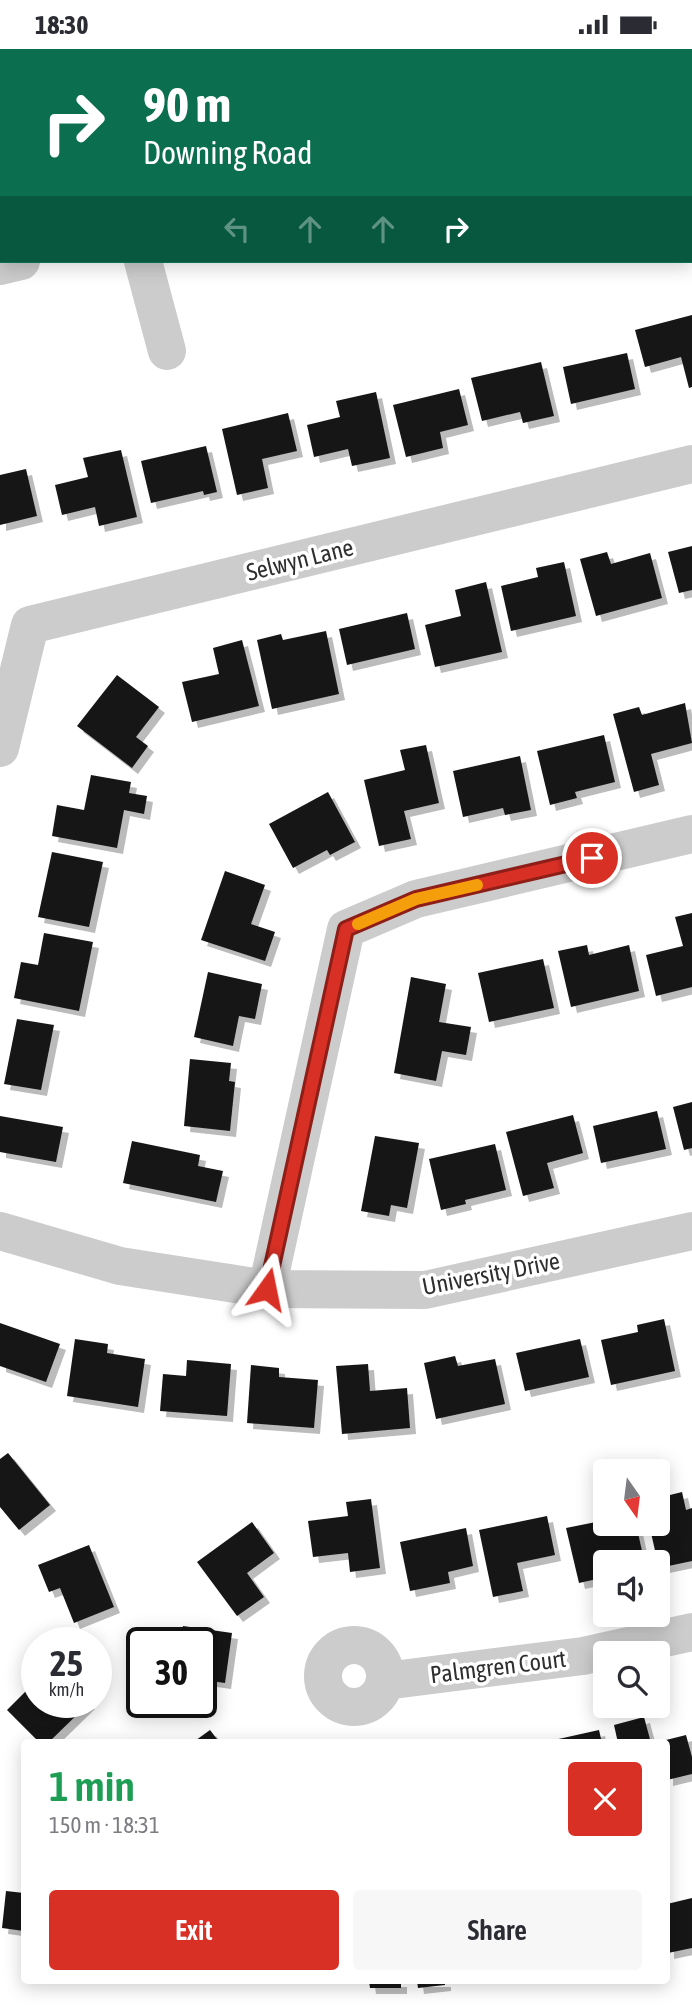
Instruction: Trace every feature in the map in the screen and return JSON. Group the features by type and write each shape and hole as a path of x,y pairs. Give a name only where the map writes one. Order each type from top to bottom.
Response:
{"street":[{"path":"144,263 167,351"},
{"name":"Selwyn Lane","path":"0,748 30,625 692,464"},
{"path":"267,1289 346,929 416,899 692,834"},
{"name":"University Drive","path":"0,1231 120,1266 267,1289 425,1290 692,1231"},
{"name":"Palmgren Court","path":"385,1681 583,1656 692,1632"}],"building":[{"path":"692,315 692,387 689,388 681,357 645,367 635,330"},
{"path":"627,353 635,389 571,404 563,367"},
{"path":"541,362 554,416 523,423 520,412 482,421 471,378"},
{"path":"459,389 468,425 440,432 443,448 406,457 393,405"},
{"path":"376,392 390,458 352,466 348,449 314,457 307,425 340,417 336,401"},
{"path":"288,413 297,451 262,459 268,488 237,495 222,429"},
{"path":"206,446 217,492 204,495 203,491 151,503 141,461"},
{"path":"121,450 137,517 99,526 95,507 62,515 55,485 88,477 83,458"},
{"path":"26,469 37,516 0,525 0,475"},
{"path":"692,546 692,590 679,593 668,552"},
{"path":"607,552 611,564 650,553 662,598 596,616 580,559"},
{"path":"564,562 576,616 511,631 501,586 538,577 536,568"},
{"path":"486,582 502,652 435,667 425,625 461,616 455,590"},
{"path":"407,613 415,649 347,665 339,629"},
{"path":"326,631 339,694 272,709 257,640 281,634 283,640"},
{"path":"242,640 259,706 192,722 182,682 219,674 213,648"},
{"path":"117,675 159,707 136,737 148,746 132,768 77,726"},
{"path":"685,703 692,743 651,754 659,785 634,792 613,714 639,707 642,715"},
{"path":"604,735 615,782 575,792 577,798 550,805 537,751"},
{"path":"426,745 439,803 404,811 411,839 379,846 364,780 405,770 400,750"},
{"path":"520,756 531,810 505,815 503,808 463,817 453,771"},
{"path":"91,775 131,782 129,793 147,796 144,814 124,810 117,848 52,836 57,805 84,810"},
{"path":"328,792 355,842 330,855 327,850 293,868 269,824"},
{"path":"52,852 103,862 89,927 38,917"},
{"path":"225,871 265,885 251,924 275,932 265,961 201,940"},
{"path":"692,913 692,987 656,996 646,955 683,946 675,917"},
{"path":"44,933 93,942 79,1011 14,998 21,962 38,965"},
{"path":"587,945 589,955 629,945 639,991 571,1007 558,951"},
{"path":"543,959 554,1008 489,1022 478,973"},
{"path":"208,972 262,984 255,1019 239,1016 233,1046 194,1037"},
{"path":"411,977 446,984 439,1022 471,1027 466,1055 442,1051 436,1081 394,1073"},
{"path":"17,1019 54,1025 41,1090 4,1084"},
{"path":"190,1059 231,1063 229,1081 235,1082 230,1131 184,1126"},
{"path":"692,1102 692,1148 684,1150 673,1107"},
{"path":"657,1111 666,1149 601,1163 593,1126"},
{"path":"573,1115 583,1153 547,1163 554,1188 523,1196 506,1132"},
{"path":"0,1116 63,1127 56,1162 0,1152"},
{"path":"375,1136 419,1143 407,1208 391,1205 389,1216 361,1211"},
{"path":"132,1141 200,1155 198,1166 223,1171 216,1202 123,1183"},
{"path":"495,1144 506,1190 465,1200 466,1204 441,1210 429,1159"},
{"path":"664,1319 675,1371 611,1385 601,1340 638,1332 637,1325"},
{"path":"0,1323 60,1344 46,1382 0,1366"},
{"path":"75,1339 108,1344 107,1353 145,1359 138,1407 67,1396"},
{"path":"580,1339 589,1377 525,1391 516,1353"},
{"path":"455,1356 458,1366 495,1359 505,1404 436,1419 424,1363"},
{"path":"187,1360 231,1364 227,1416 160,1411 163,1374 186,1376"},
{"path":"368,1364 370,1391 407,1388 410,1428 342,1434 336,1366"},
{"path":"251,1365 279,1368 279,1377 318,1380 314,1428 247,1423"},
{"path":"8,1453 50,1505 19,1530 0,1507 0,1459"},
{"path":"682,1492 686,1510 692,1508 692,1561 670,1566 670,1550 655,1550 652,1537 670,1537 670,1495"},
{"path":"371,1499 380,1568 350,1572 348,1553 313,1557 308,1521 348,1516 346,1502"},
{"path":"547,1516 555,1555 517,1563 523,1591 493,1597 479,1530"},
{"path":"252,1522 274,1553 247,1573 264,1597 237,1616 197,1562"},
{"path":"593,1523 593,1537 639,1537 642,1550 593,1550 593,1580 579,1583 566,1528"},
{"path":"466,1528 473,1566 448,1572 450,1583 410,1591 400,1542"},
{"path":"89,1545 114,1607 74,1623 60,1588 49,1592 38,1565"},
{"path":"217,1631 232,1633 225,1683 217,1682"},
{"path":"21,1696 21,1718 74,1718 52,1739 36,1739 7,1710"},
{"path":"644,1718 650,1739 617,1739 614,1725"},
{"path":"210,1730 217,1739 198,1739"},
{"path":"599,1730 601,1739 558,1739"},
{"path":"686,1735 692,1757 692,1774 670,1779 670,1739"},
{"path":"6,1891 21,1893 21,1931 2,1928"},
{"path":"692,1898 692,1948 670,1953 670,1903"},
{"path":"369,1984 401,1984 401,1988 370,1988"},
{"path":"417,1984 445,1984 445,1985 418,1988"}],"slow traffic":[{"path":"358,924 416,899 477,885"}],"route":[{"path":"267,1289 346,929 416,899 592,858"}]}
